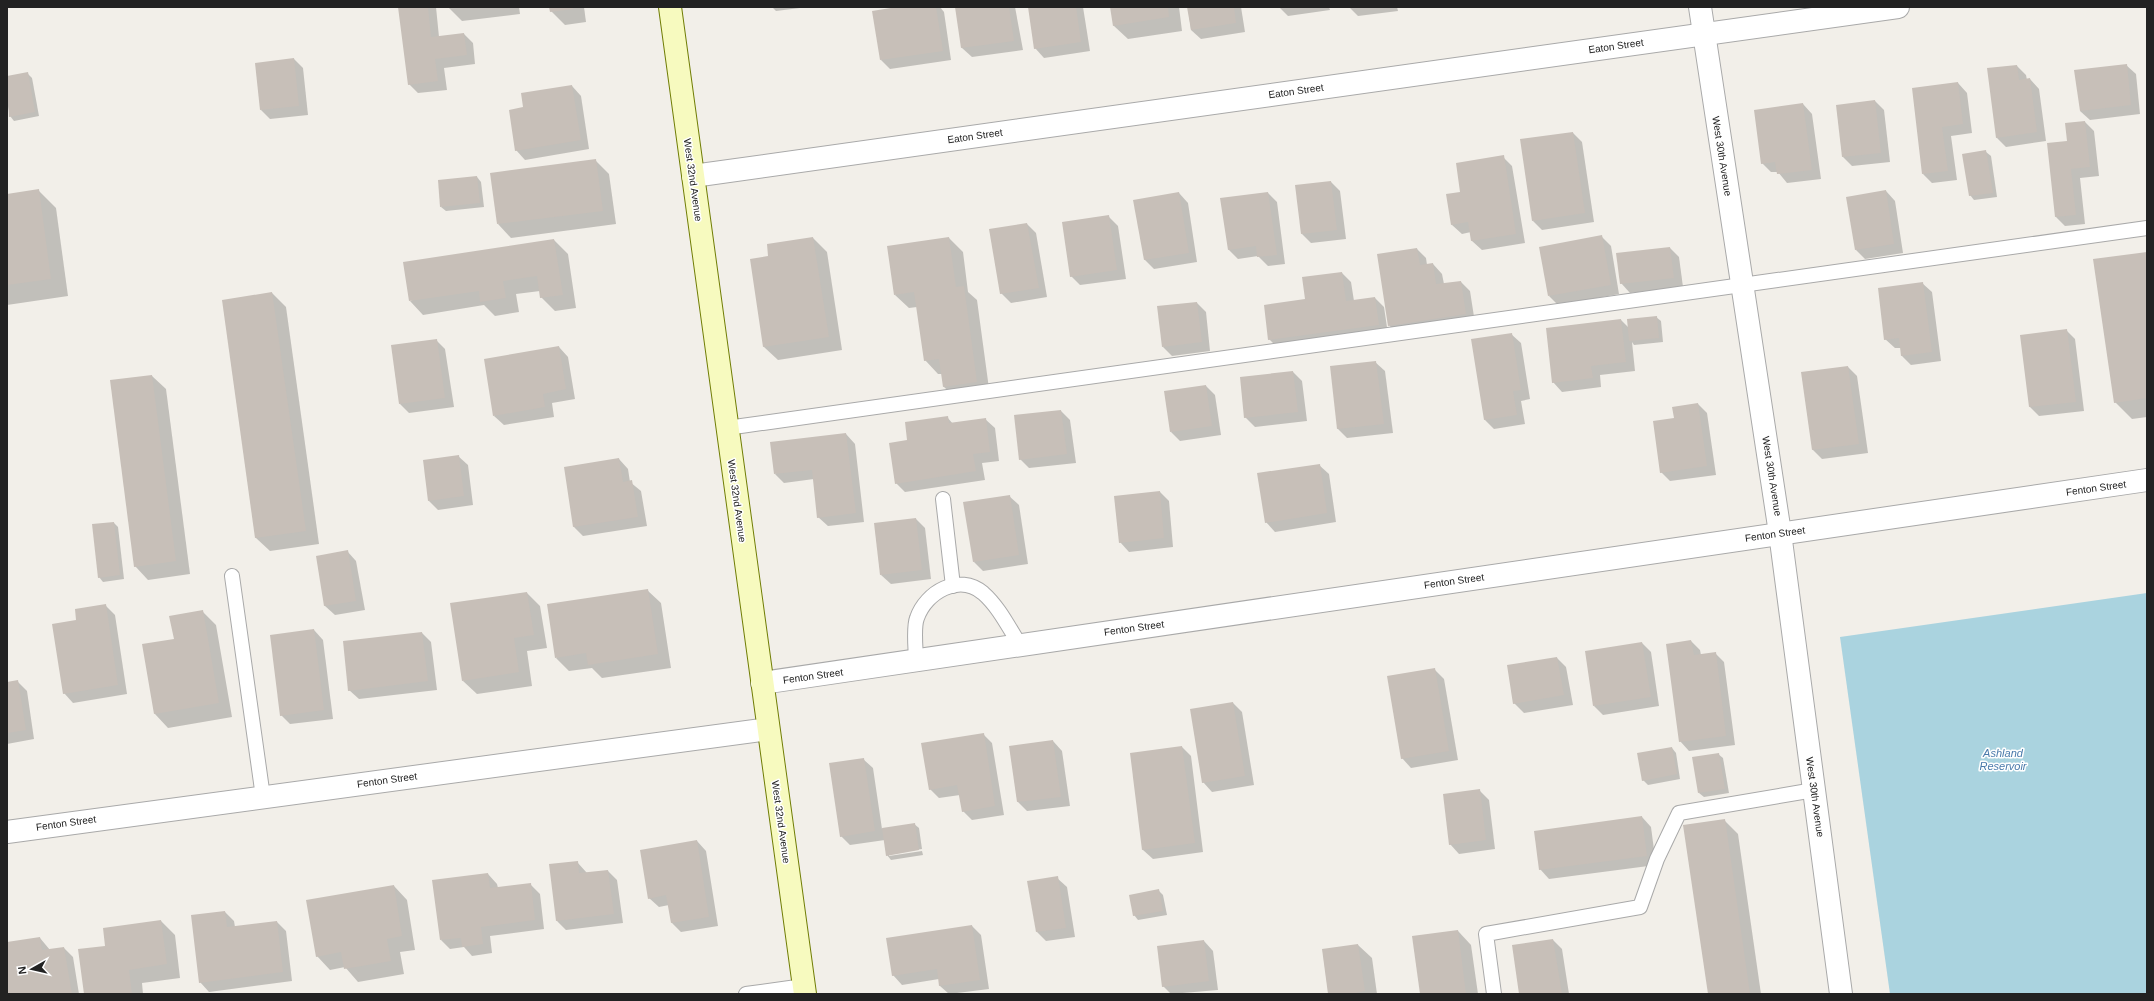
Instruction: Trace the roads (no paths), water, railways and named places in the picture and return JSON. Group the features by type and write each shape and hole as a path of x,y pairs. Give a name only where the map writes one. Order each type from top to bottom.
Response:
{"street":[{"name":"West 32nd Avenue","path":"670,7 805,990"},
{"name":"West 30th Avenue","path":"1700,7 1780,533 1841,994"},
{"name":"Eaton Street","path":"693,176 1898,7"},
{"name":"Fenton Street","path":"762,683 2147,480"},
{"name":"Fenton Street","path":"7,832 768,729"}],"lane":[{"path":"727,428 2147,228"},
{"path":"943,499 953,586"},
{"path":"232,576 263,797"},
{"path":"916,661 916,619 930,596 947,586 966,585 982,593 1000,613 1020,645"},
{"path":"1494,994 1486,934 1640,907 1658,859 1679,813 1814,790"},
{"path":"746,994 805,990"}],"water":[{"name":"Ashland Reservoir","path":"2147,593 2147,994 1890,994 1840,637"}]}
